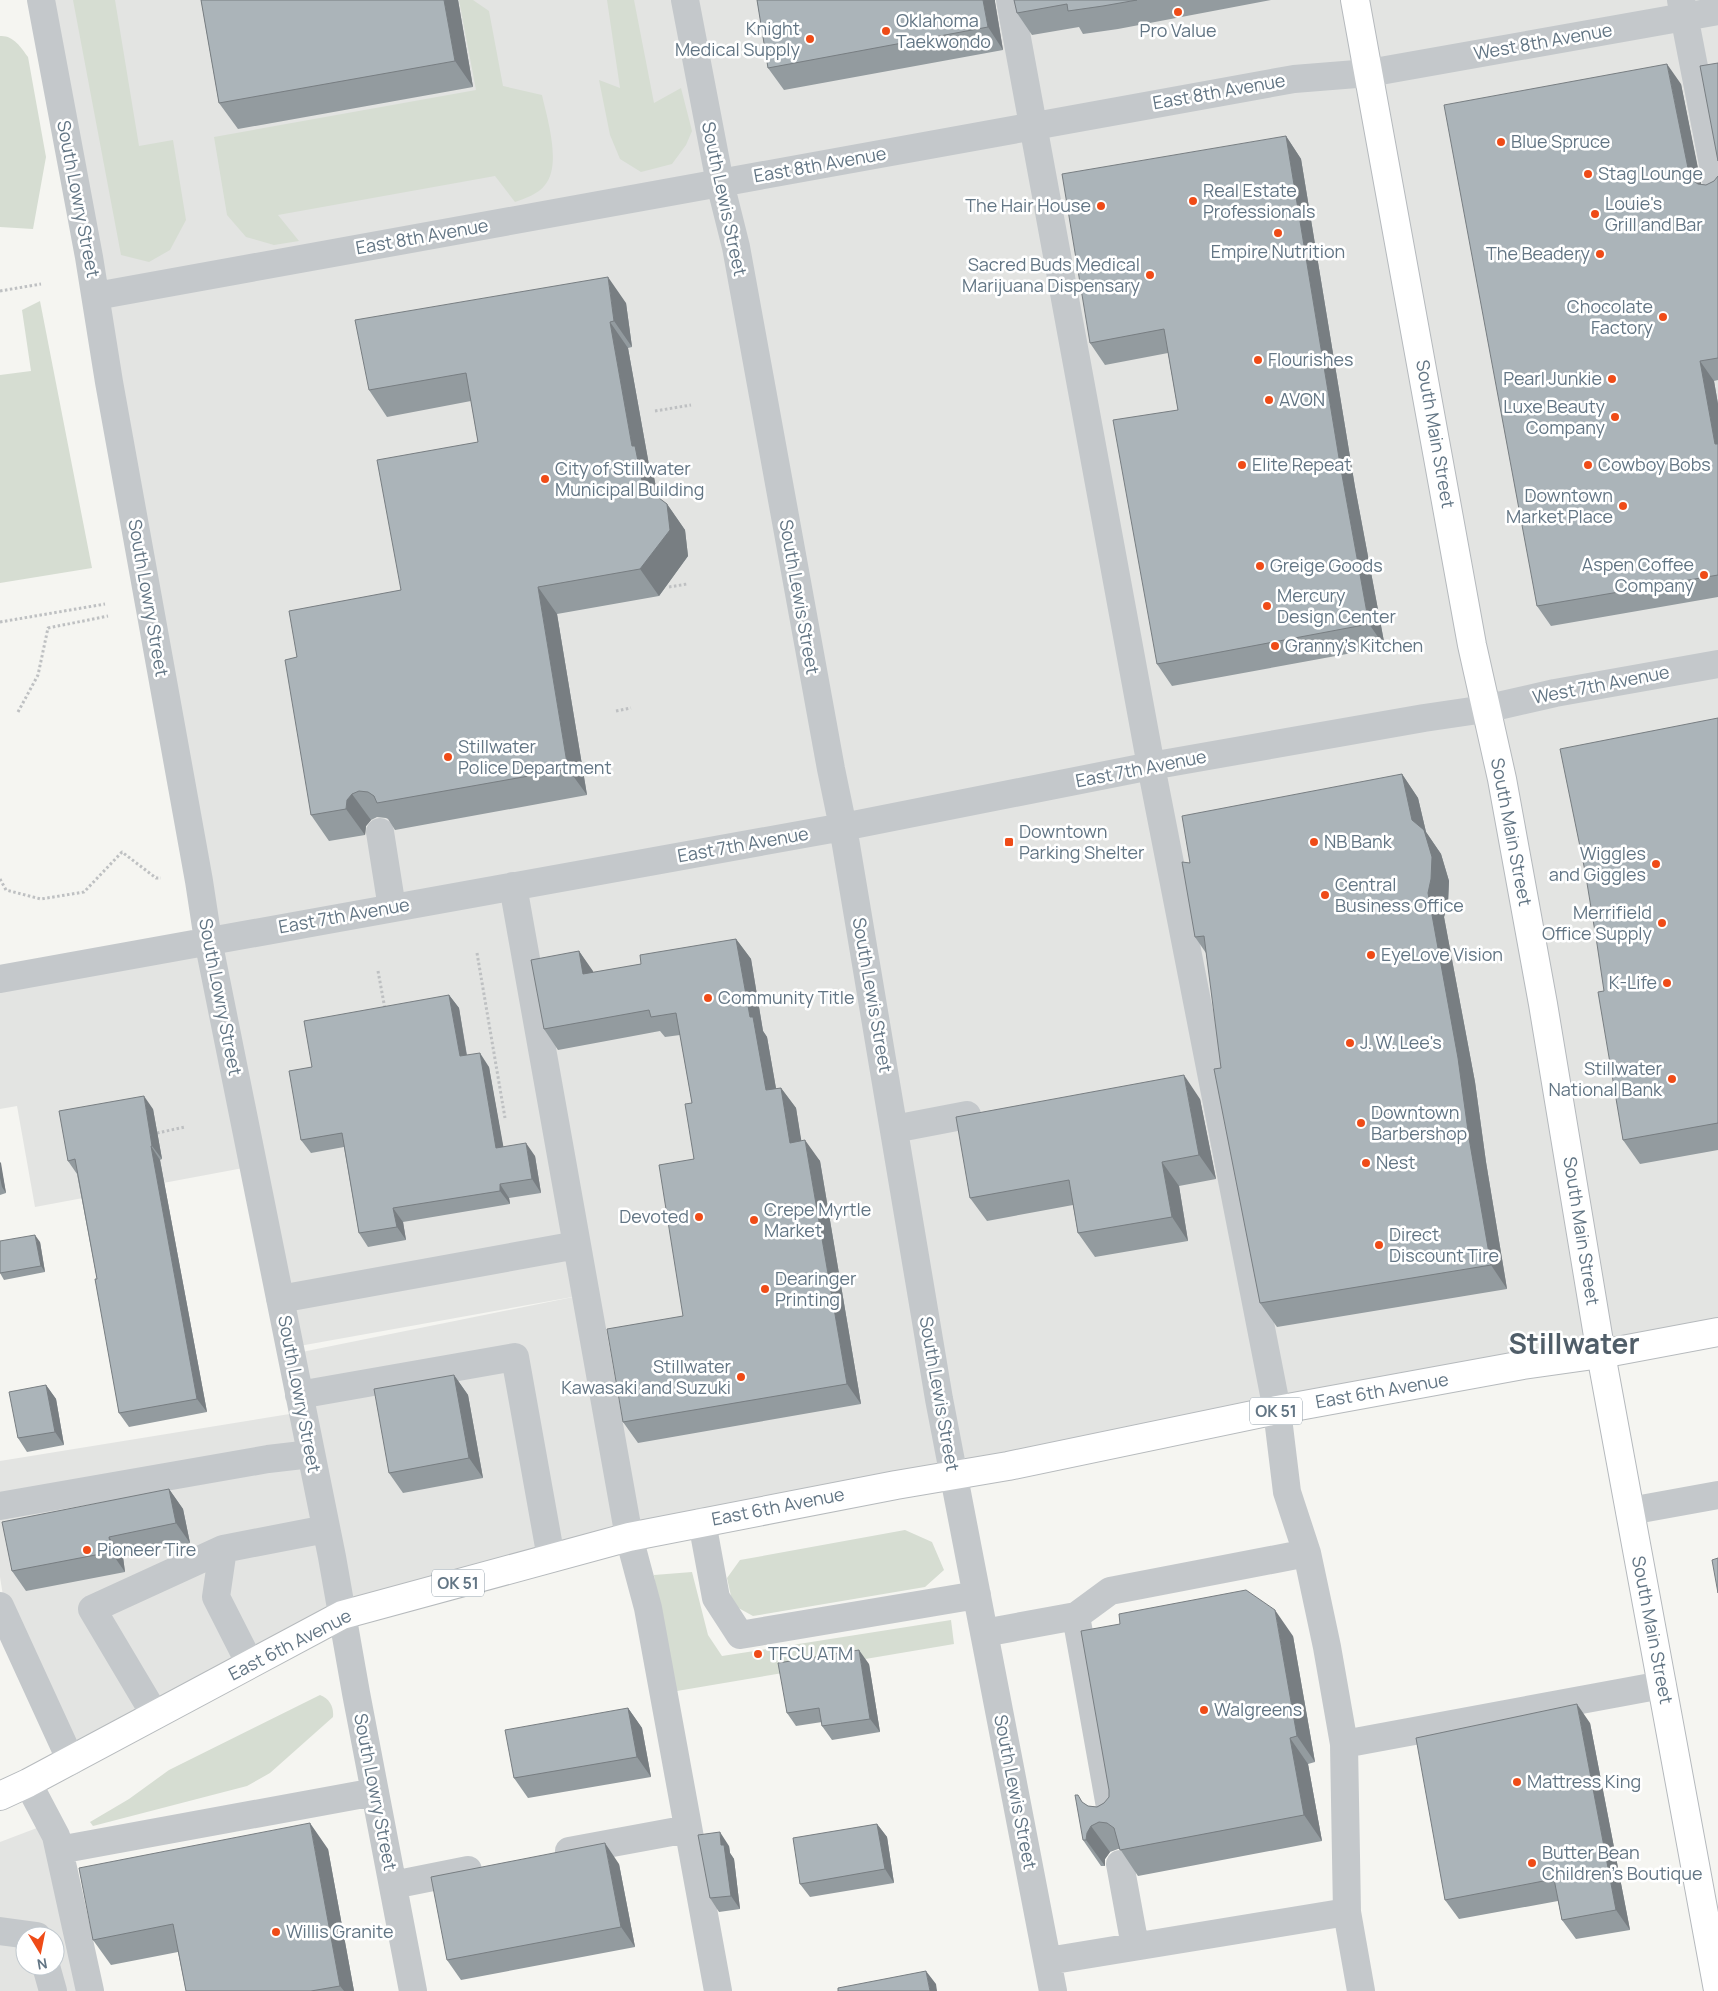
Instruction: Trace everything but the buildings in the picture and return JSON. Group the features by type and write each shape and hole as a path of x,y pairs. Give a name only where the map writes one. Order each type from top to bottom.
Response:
{"main road":[{"name":"South Main Street","path":"1355,0 1471,638 1485,709 1502,779 1543,1004 1601,1354 1718,1990"},
{"name":"OK 51","path":"1601,1354 1718,1332"},
{"name":"East 6th Avenue","path":"0,1796 28,1783 342,1615 629,1537 1008,1466 1277,1410 1523,1365 1601,1354"}],"street":[{"name":"South Lowry Street","path":"41,0 96,296 109,382 208,940 326,1529 413,1991"},
{"name":"South Lewis Street","path":"685,0 720,183 736,247 829,760 843,827 954,1475 1053,1991"},
{"path":"1010,0 1151,766 1277,1410 1287,1492 1307,1554 1344,1744 1347,1912 1361,1991"},
{"path":"1682,8 1718,190"},
{"name":"West 8th Avenue","path":"1369,73 1682,8 1718,11"},
{"name":"East 8th Avenue","path":"96,296 1294,79 1369,73"},
{"name":"West 7th Avenue","path":"1485,709 1556,693 1718,664"},
{"name":"East 7th Avenue","path":"0,978 843,827 1151,766 1416,719 1485,709"},
{"path":"380,832 392,908"},
{"path":"513,886 629,1537 648,1608 718,1991"},
{"path":"894,1129 967,1115"},
{"path":"280,1299 577,1245"},
{"path":"299,1395 516,1357 551,1558"},
{"path":"0,1506 268,1459 311,1454"},
{"path":"1630,1511 1718,1496"},
{"path":"702,1522 716,1598 740,1635 977,1595"},
{"path":"156,1715 92,1609 223,1549 326,1529"},
{"path":"223,1549 216,1597 250,1664"},
{"path":"984,1633 1076,1616 1110,1591 1307,1554"},
{"path":"0,1606 71,1760"},
{"path":"1076,1616 1112,1818"},
{"path":"1344,1744 1662,1685"},
{"path":"28,1783 56,1836 90,1991"},
{"path":"59,1850 375,1792"},
{"path":"543,1856 688,1829"},
{"path":"1120,1864 1135,1946"},
{"path":"393,1885 494,1865"},
{"path":"1048,1961 1347,1912"},
{"path":"0,1931 15,1933"},
{"path":"49,1976 53,1991"}],"path":[{"path":"0,291 42,284"},
{"path":"656,411 691,405"},
{"path":"669,586 687,584"},
{"path":"0,622 105,604"},
{"path":"18,712 38,675 48,628 108,616"},
{"path":"616,711 631,708"},
{"path":"0,879 6,890 42,899 84,892 122,852 156,878 161,878"},
{"path":"476,953 505,1118"},
{"path":"378,970 386,1017"},
{"path":"157,1133 185,1128"}],"shaded area":[{"path":"42,0 1718,0 1718,1336 626,1535 346,1612 72,1757 4,1602 0,1577 0,1461 302,1412 292,1354 578,1296 288,1348 254,1166 35,1207 17,1106 0,1109 0,981 513,886 210,941"},
{"path":"73,0 115,0 139,146 173,140 186,220 170,250 149,262 121,255"},
{"path":"459,0 473,0 489,11 503,86 542,95 550,128 553,154 550,176 545,185 535,193 515,202 495,176 278,215 299,241 274,245 246,237 227,215 214,137 476,90"},
{"path":"607,0 634,0 654,103 681,88 692,131 686,145 672,164 641,172 620,159 610,135 599,80 620,88"},
{"path":"0,36 9,37 13,40 28,57 46,157 33,229 0,227"},
{"path":"40,301 92,568 0,583 0,375 31,371 22,310"},
{"path":"905,1530 932,1542 944,1570 925,1587 753,1616 733,1605 727,1578 740,1560"},
{"path":"692,1572 708,1635 722,1656 951,1620 954,1644 671,1692 654,1575"},
{"path":"320,1695 331,1704 333,1717 270,1773 247,1786 93,1826 90,1822 129,1799 169,1770"},
{"path":"50,1823 86,1991 0,1991 0,1842"}],"place":[{"name":"Pro Value","path":"1178,12"},
{"name":"Oklahoma Taekwondo","path":"886,31"},
{"name":"Knight Medical Supply","path":"810,39"},
{"name":"Blue Spruce","path":"1501,142"},
{"name":"Stag Lounge","path":"1588,174"},
{"name":"Real Estate Professionals","path":"1193,201"},
{"name":"The Hair House","path":"1101,206"},
{"name":"Louie's Grill and Bar","path":"1595,214"},
{"name":"Empire Nutrition","path":"1278,233"},
{"name":"The Beadery","path":"1600,254"},
{"name":"Sacred Buds Medical Marijuana Dispensary","path":"1150,275"},
{"name":"Chocolate Factory","path":"1663,317"},
{"name":"Flourishes","path":"1258,360"},
{"name":"Pearl Junkie","path":"1612,379"},
{"name":"AVON","path":"1269,400"},
{"name":"Luxe Beauty Company","path":"1615,417"},
{"name":"Elite Repeat","path":"1242,465"},
{"name":"Cowboy Bobs","path":"1588,465"},
{"name":"City of Stillwater Municipal Building","path":"545,479"},
{"name":"Downtown Market Place","path":"1623,506"},
{"name":"Greige Goods","path":"1260,566"},
{"name":"Aspen Coffee Company","path":"1704,575"},
{"name":"Mercury Design Center","path":"1267,606"},
{"name":"Granny's Kitchen","path":"1275,646"},
{"name":"Stillwater Police Department","path":"448,757"},
{"name":"Downtown Parking Shelter","path":"1009,842"},
{"name":"NB Bank","path":"1314,842"},
{"name":"Wiggles and Giggles","path":"1656,864"},
{"name":"Central Business Office","path":"1325,895"},
{"name":"Merrifield Office Supply","path":"1662,923"},
{"name":"EyeLove Vision","path":"1371,955"},
{"name":"K-Life","path":"1667,983"},
{"name":"Community Title","path":"708,998"},
{"name":"J. W. Lee's","path":"1350,1043"},
{"name":"Stillwater National Bank","path":"1672,1079"},
{"name":"Downtown Barbershop","path":"1361,1123"},
{"name":"Nest","path":"1366,1163"},
{"name":"Devoted","path":"699,1217"},
{"name":"Crepe Myrtle Market","path":"754,1220"},
{"name":"Direct Discount Tire","path":"1379,1245"},
{"name":"Dearinger Printing","path":"765,1289"},
{"name":"Stillwater Kawasaki and Suzuki","path":"741,1377"},
{"name":"Pioneer Tire","path":"87,1550"},
{"name":"TFCU ATM","path":"758,1654"},
{"name":"Walgreens","path":"1204,1710"},
{"name":"Mattress King","path":"1517,1782"},
{"name":"Butter Bean Children's Boutique","path":"1532,1863"},
{"name":"Willis Granite","path":"276,1932"}],"district":[{"name":"Stillwater","path":"1574,1344"}]}
